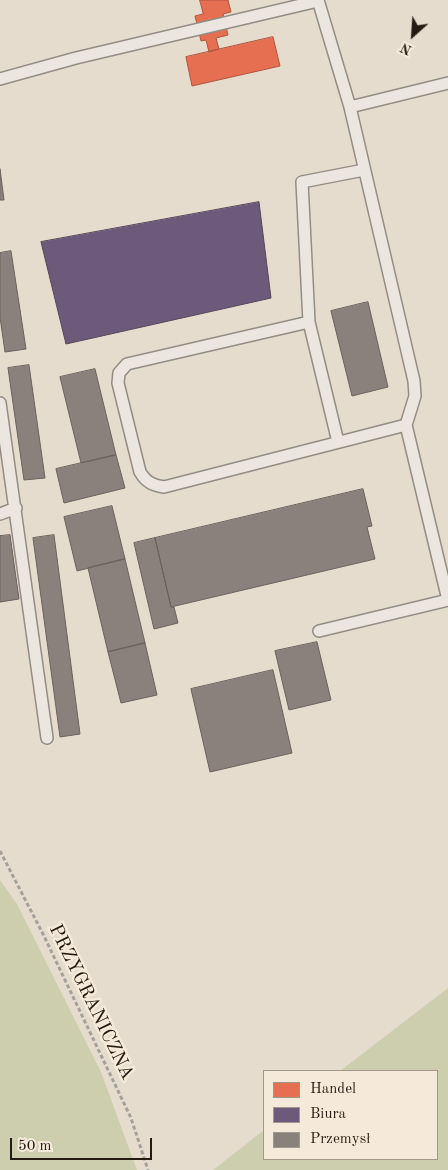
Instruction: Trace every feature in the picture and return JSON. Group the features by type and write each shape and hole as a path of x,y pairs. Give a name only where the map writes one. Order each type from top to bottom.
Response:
{"lane":[{"path":"0,79 76,58 318,0 350,107 414,381 415,396 406,425 448,600 320,631"},
{"path":"350,107 448,84"},
{"path":"338,442 310,322 302,182 364,170"},
{"path":"310,322 127,364 119,374 120,392 140,472 144,480 152,485 164,487 406,425"},
{"path":"0,403 47,738"},
{"path":"0,514 16,508"}],"path":[{"name":"PRZYGRANICZNA","path":"0,850 43,934 131,1118 148,1170"}],"green space":[{"path":"0,880 17,904 101,1072 137,1170 0,1170"},
{"path":"448,988 448,1170 213,1170 263,1131 263,1160 438,1160 438,1070 341,1070"}],"building: Handel":[{"path":"200,0 228,0 231,12 223,14 228,35 216,38 219,49 209,52 206,40 201,41 195,16 203,14"},
{"path":"273,37 280,66 192,86 186,57"}],"building: Biura":[{"path":"259,202 271,298 66,344 41,242"}],"building: Przemysł":[{"path":"0,169 4,200 0,200"},
{"path":"11,251 26,349 5,352 0,317 0,253"},
{"path":"368,302 388,387 352,396 331,311"},
{"path":"29,365 45,478 24,480 8,368"},
{"path":"95,369 116,455 81,463 60,377"},
{"path":"116,455 125,488 64,503 56,469"},
{"path":"363,489 372,526 367,527 375,559 171,607 155,538"},
{"path":"112,506 125,559 77,571 64,517"},
{"path":"10,535 19,599 0,602 0,536"},
{"path":"54,535 80,734 60,737 33,538"},
{"path":"155,538 171,607 174,607 178,623 154,629 134,543"},
{"path":"125,559 145,643 108,652 88,568"},
{"path":"317,642 331,700 289,710 275,651"},
{"path":"145,643 157,695 121,703 108,652"},
{"path":"273,670 292,753 210,772 191,689"}]}
